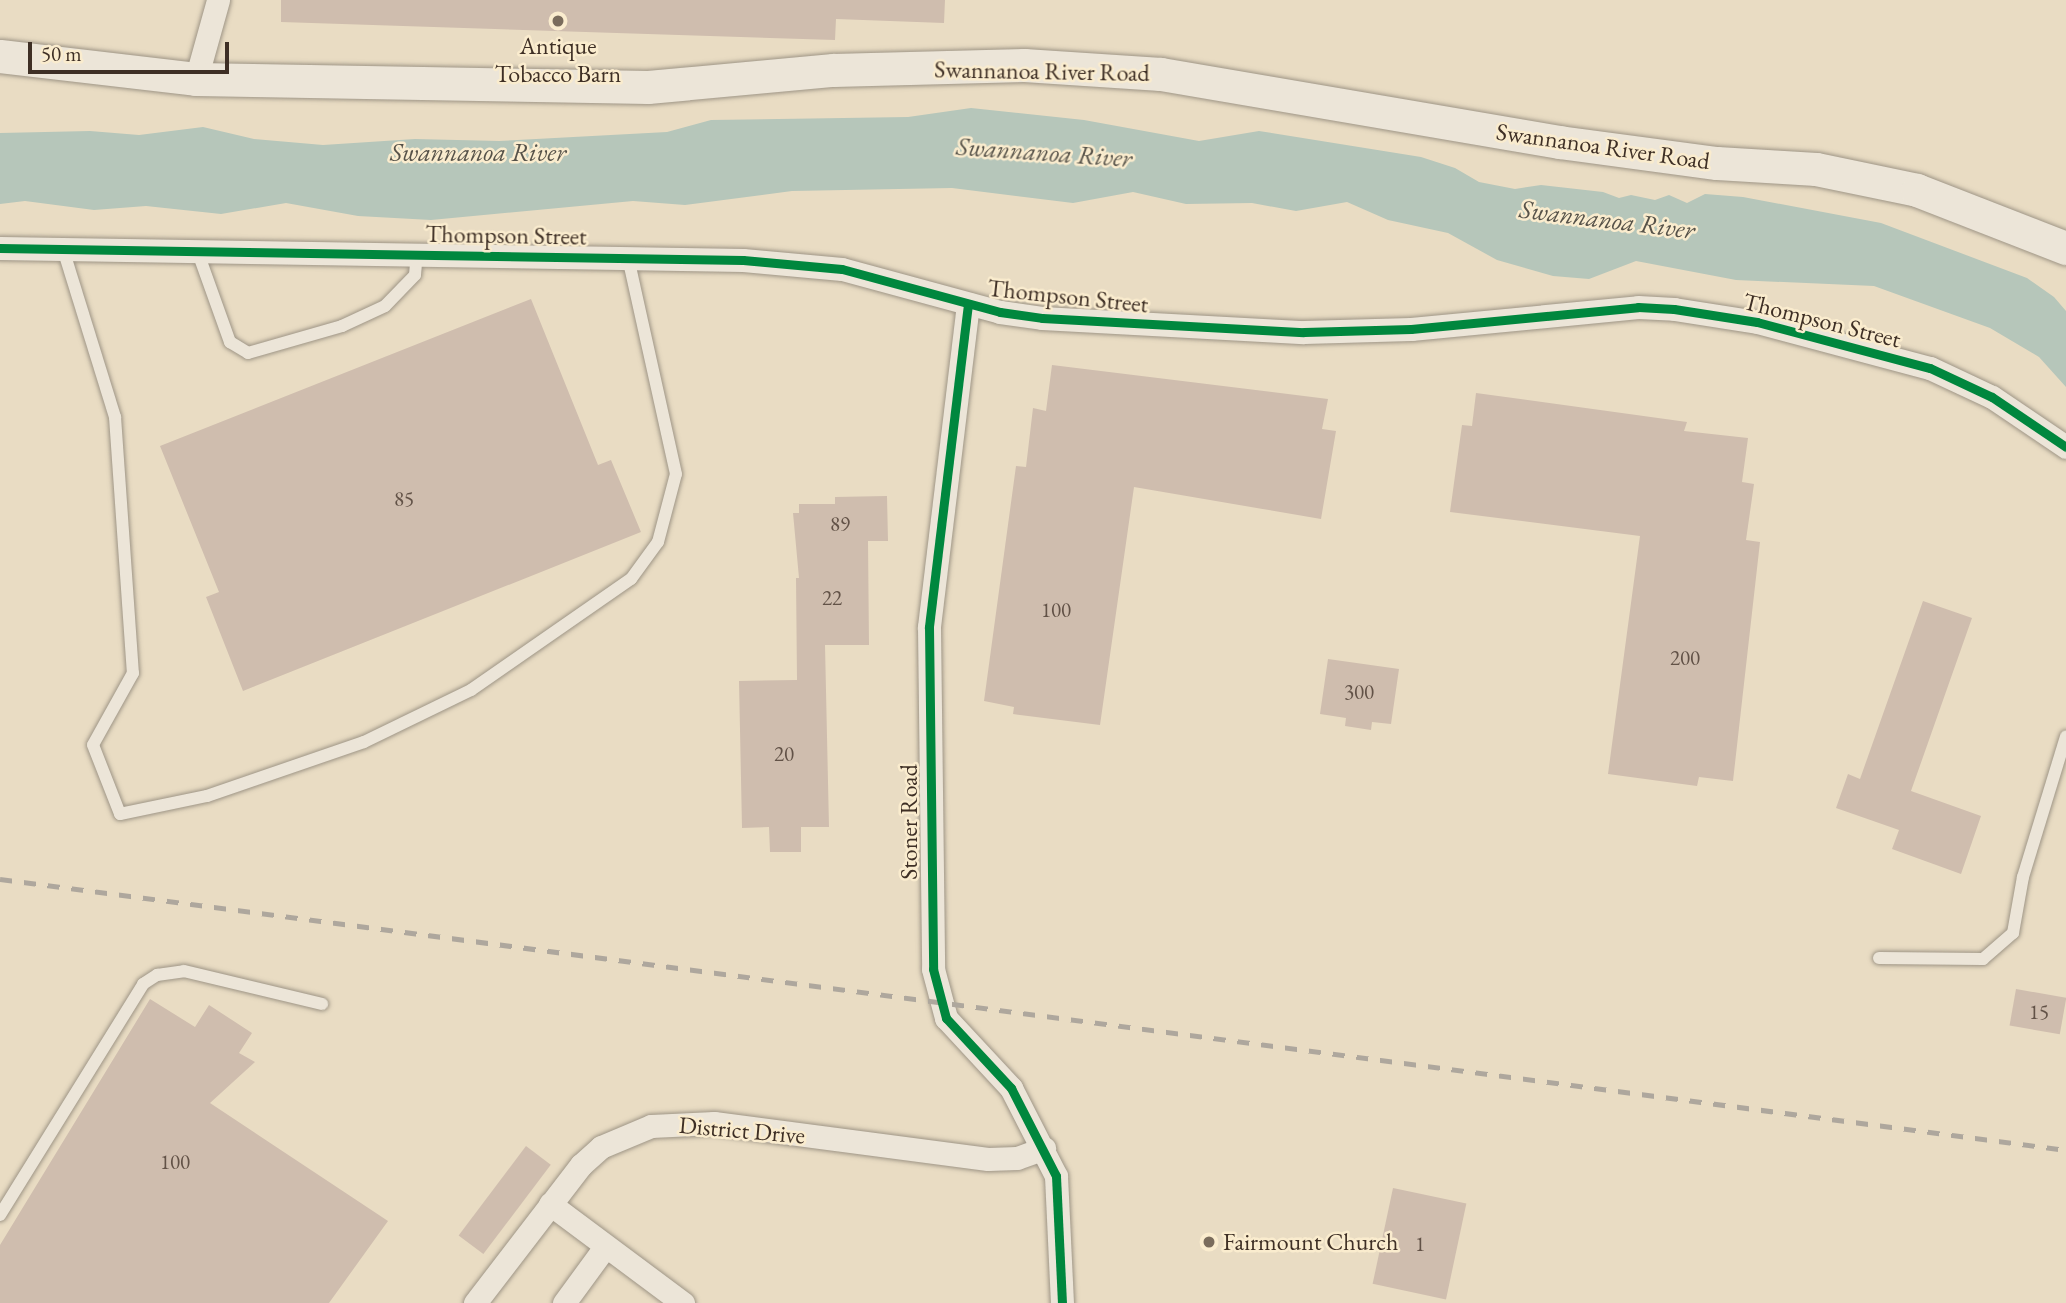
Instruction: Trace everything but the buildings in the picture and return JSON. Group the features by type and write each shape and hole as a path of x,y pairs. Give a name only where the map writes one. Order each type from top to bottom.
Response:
{"main road":[{"name":"Swannanoa River Road","path":"0,56 197,79 648,87 833,70 1024,65 1161,74 1559,142 1717,163 1816,169 1917,190 2066,248"}],"street":[{"path":"197,79 215,2"},
{"name":"Thompson Street","path":"0,248 417,252 743,260 842,270 968,304 1042,318 1304,332 1411,329 1638,307 1714,314 1930,368 1992,397 2066,447"},
{"name":"Stoner Road","path":"968,304 929,627 929,911 933,969 946,1018 1011,1088 1044,1148 1059,1195 1062,1303"},
{"name":"District Drive","path":"475,1303 550,1204 601,1147 642,1128 679,1122 714,1122 988,1159 1017,1158 1044,1148"},
{"path":"550,1204 682,1303"},
{"path":"564,1303 605,1247"}],"lane":[{"path":"63,249 115,417 133,673 93,745 120,814 207,796 364,742 471,690 631,579 658,542 676,474 628,257"},
{"path":"197,250 230,342 248,353 342,326 385,306 415,275 417,252"},
{"path":"1879,958 1983,959 2013,933 2023,877 2066,736"},
{"path":"0,1215 143,984 157,975 184,971 322,1004"}],"water":[{"name":"Swannanoa River","path":"971,108 1084,120 1199,141 1259,131 1421,157 1455,168 1479,182 1515,189 1541,185 1603,192 1619,198 1631,195 1655,200 1669,195 1687,203 1705,194 1743,197 1881,223 2027,278 2054,297 2066,311 2066,387 2039,357 1990,328 1874,286 1736,280 1636,261 1589,279 1553,276 1497,260 1448,233 1388,220 1347,202 1296,211 1252,203 1186,204 1133,192 1073,203 952,188 792,191 685,205 633,201 431,220 358,216 286,203 221,214 146,206 94,210 25,201 0,204 0,133 90,131 139,135 203,127 254,139 323,145 415,139 499,141 667,132 711,120 908,117"}],"railway":[{"path":"0,879 2066,1150"}],"cycle path":[{"path":"0,248 743,260 842,269 1000,312 1042,318 1304,332 1411,329 1638,307 1674,309 1757,322 1930,368 1992,397 2066,447"},
{"path":"968,304 929,627 933,969 946,1018 1011,1088 1056,1176 1062,1303"}],"place":[{"name":"Antique Tobacco Barn","path":"558,21"},
{"name":"Fairmount Church","path":"1209,1242"}]}
